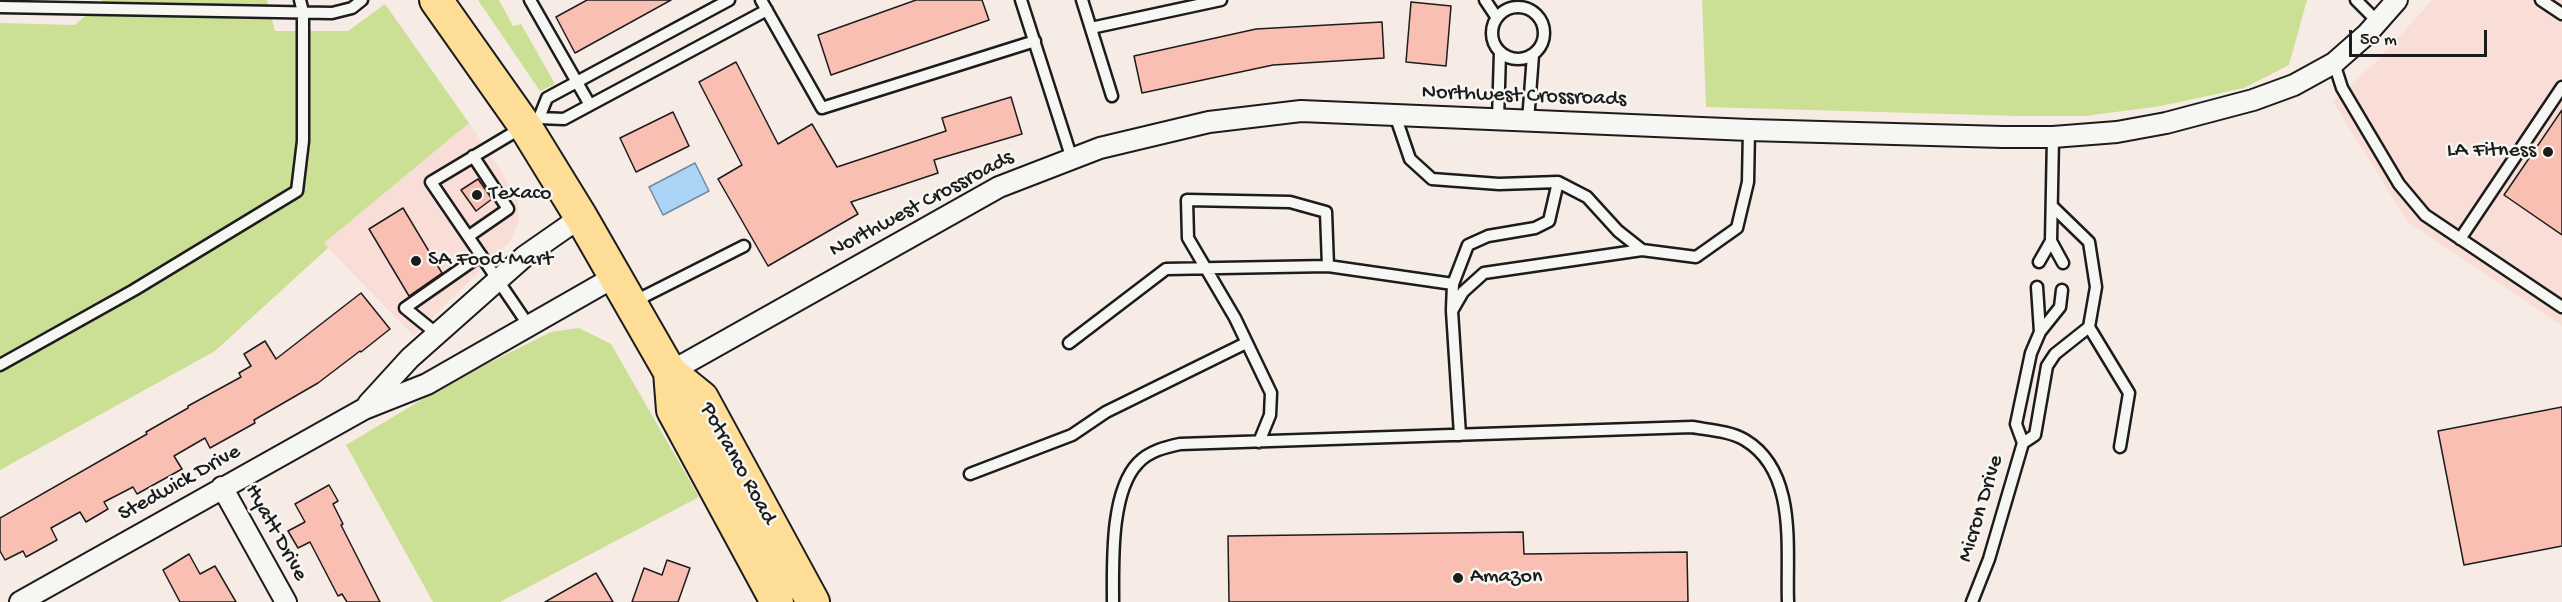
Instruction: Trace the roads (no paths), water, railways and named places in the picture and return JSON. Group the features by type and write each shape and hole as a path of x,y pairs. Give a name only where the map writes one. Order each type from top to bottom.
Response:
{"main road":[{"path":"436,0 532,122 581,217 670,372"},
{"name":"Potranco Road","path":"670,372 673,410 777,602"},
{"name":"Potranco Road","path":"670,372 702,398 813,602"}],"street":[{"name":"Northwest Crossroads","path":"670,372 999,187 1125,141 1209,122 1301,111 1749,130 2053,137 2117,132 2166,123 2294,85 2334,63 2378,22 2397,0"},
{"name":"Stedwick Drive","path":"364,408 410,358 525,256 581,217"},
{"name":"Stedwick Drive","path":"20,602 364,408 427,384 616,276"},
{"name":"Hyatt Drive","path":"222,487 286,602"}],"lane":[{"path":"0,365 134,290 297,191 303,141 303,12 300,0"},
{"path":"0,7 39,4 102,4 333,13 352,8 362,0"},
{"path":"530,0 590,105"},
{"path":"532,122 547,98 729,0"},
{"path":"761,0 822,108 1035,42"},
{"path":"1021,0 1072,159"},
{"path":"1082,0 1112,96"},
{"path":"1091,28 1221,0"},
{"path":"1485,0 1497,18"},
{"path":"2355,0 2378,22"},
{"path":"2541,0 2562,14"},
{"path":"1498,120 1500,52 1492,36 1497,18 1514,3 1534,12 1544,28 1544,40 1533,55 1528,121"},
{"path":"529,326 431,182 532,122 564,119 767,10"},
{"path":"1500,52 1516,59 1533,55"},
{"path":"2334,63 2342,88 2399,184 2425,215 2562,307"},
{"path":"2460,238 2562,87"},
{"path":"1395,115 1410,159 1432,179 1499,184 1558,182 1587,197 1618,231 1642,250"},
{"path":"1452,311 1463,292 1484,273 1642,250 1696,257 1737,228 1748,182 1749,130"},
{"path":"2039,262 2051,241 2053,137"},
{"path":"468,236 508,209 473,156"},
{"path":"1460,435 1452,311 1453,284 1468,245 1488,236 1535,228 1549,220 1558,182"},
{"path":"1259,442 1270,415 1270,393 1207,268 1188,238 1187,200 1290,202 1326,212 1328,266"},
{"path":"2053,207 2090,242 2096,287 2089,327 2129,393 2120,447"},
{"path":"2051,241 2063,263"},
{"path":"633,306 645,296 744,246"},
{"path":"437,334 405,308 482,255"},
{"path":"1069,343 1166,269 1328,266 1453,284"},
{"name":"Micron Drive","path":"1972,602 1989,559 2023,443 2016,424 2031,353 2040,332 2037,286"},
{"path":"2040,332 2060,307 2062,290"},
{"path":"2023,443 2035,435 2047,366 2055,354 2089,327"},
{"path":"970,474 1072,435 1106,412 1246,343"},
{"path":"1113,602 1113,530 1127,481 1138,463 1161,448 1180,444 1692,427 1726,432 1745,440 1761,453 1776,472 1784,498 1788,602"}],"water":[{"path":"695,163 709,191 663,215 649,187"}],"place":[{"name":"LA Fitness","path":"2548,152"},
{"name":"Texaco","path":"477,195"},
{"name":"SA Food Mart","path":"416,261"},
{"name":"Amazon","path":"1458,578"}]}
